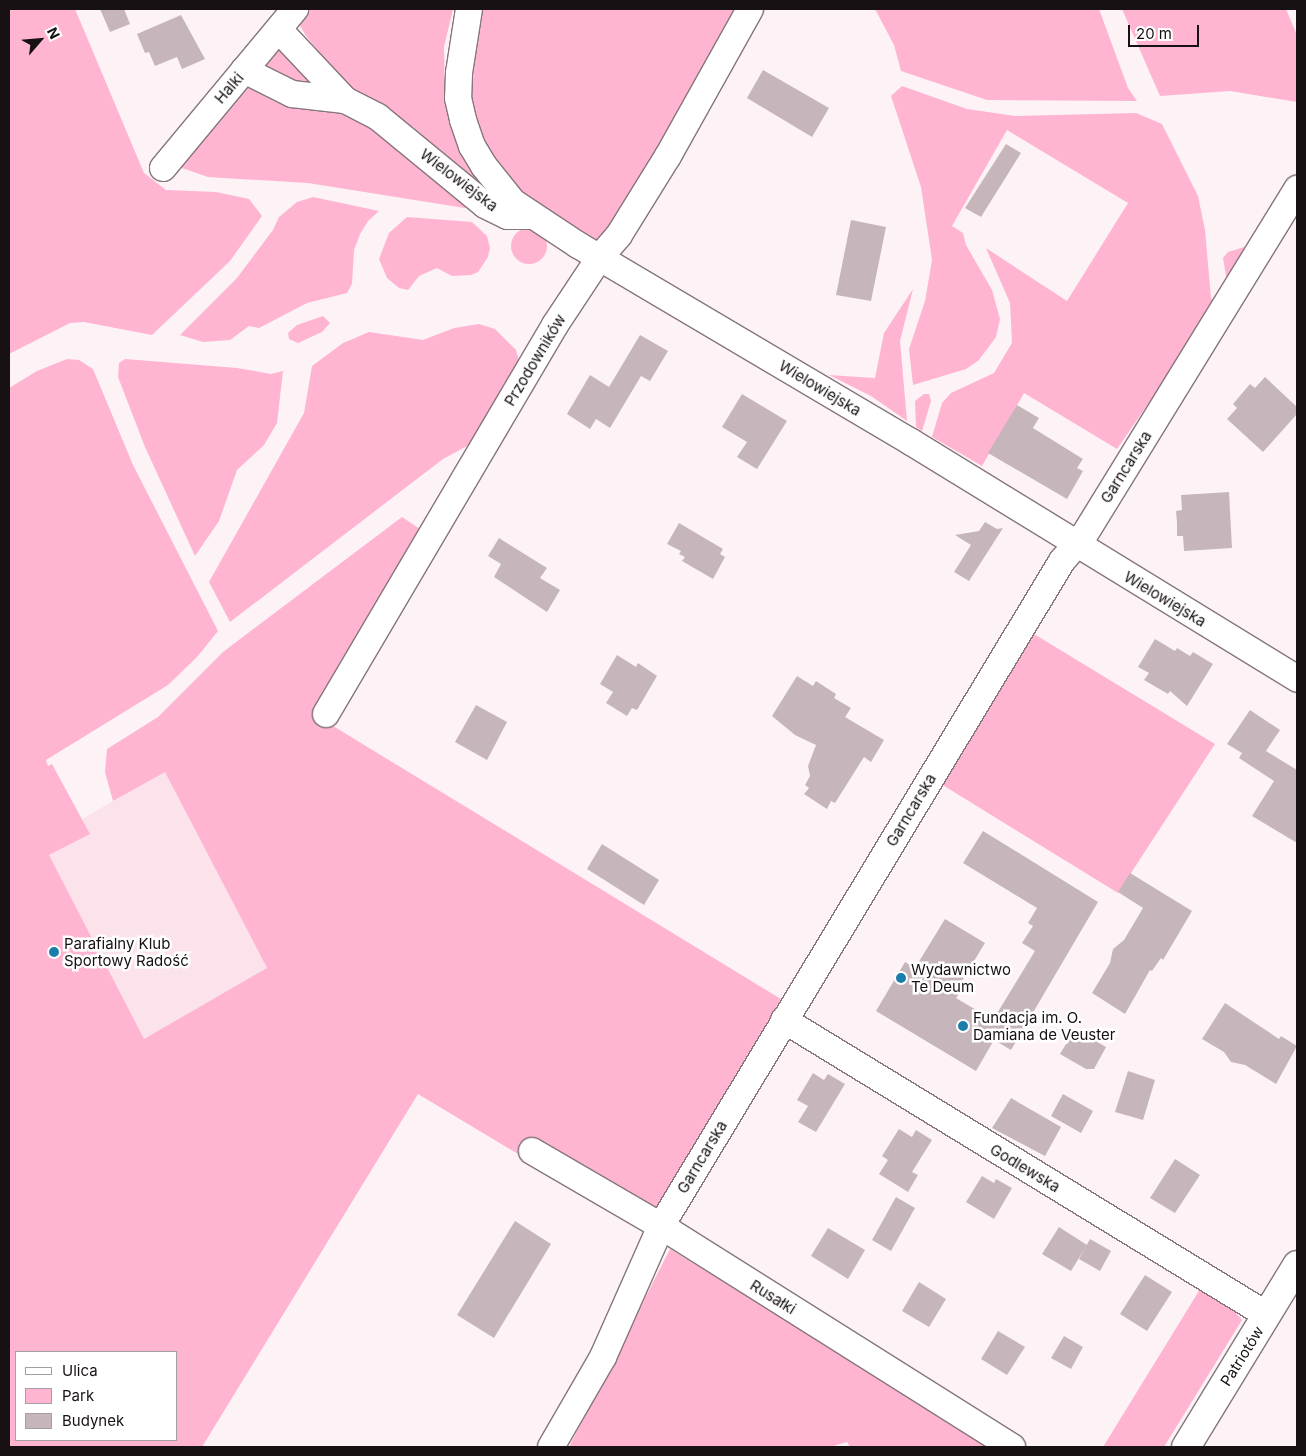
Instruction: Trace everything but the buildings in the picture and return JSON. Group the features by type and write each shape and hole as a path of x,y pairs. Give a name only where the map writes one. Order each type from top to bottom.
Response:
{"main road":[{"name":"Patriotów","path":"1186,1447 1297,1265"}],"street":[{"name":"Halki","path":"162,168 244,70 280,31 295,9"},
{"path":"469,9 459,73 458,98 463,120 472,146 500,189 531,216"},
{"name":"Przodowników","path":"326,714 541,349 600,257 618,235 668,156 750,9"},
{"name":"Wielowiejska","path":"280,31 345,100 378,117 485,205 508,216 531,216 921,448 1297,680"},
{"name":"Wielowiejska","path":"244,70 292,94 345,100"},
{"name":"Garncarska","path":"552,1447 603,1357 661,1226 1062,561 1076,545 1297,188"},
{"name":"Godlewska","path":"784,1020 1267,1315"},
{"name":"Rusałki","path":"532,1151 661,1226 1012,1447"}],"shaded area":[{"path":"165,771 267,968 144,1040 49,855 89,834 82,819"}],"green space":[{"path":"9,9 75,9 144,173 166,190 216,192 249,199 262,216 230,261 152,335 84,322 70,323 9,354"},
{"path":"305,9 453,9 444,47 445,98 452,124 500,206 413,127 350,90 306,36 297,20"},
{"path":"479,9 731,9 737,13 602,243 505,184 470,116 467,80"},
{"path":"875,9 1099,9 1128,88 1137,101 987,100 901,71 894,45"},
{"path":"1122,9 1286,9 1297,35 1297,102 1230,91 1160,96"},
{"path":"277,47 284,48 332,93 300,90 260,66"},
{"path":"242,85 365,118 471,209 308,183 208,177 176,166"},
{"path":"902,86 967,109 1015,116 1136,113 1162,124 1198,196 1205,230 1211,298 1216,305 1117,449 1024,393 982,466 932,437 942,403 951,393 994,373 1012,343 1010,303 986,248 1067,301 1128,203 1007,130 952,226 963,233 966,245 992,290 1000,319 996,337 979,360 966,369 913,385 909,349 925,301 932,260 921,187 891,96"},
{"path":"313,197 379,211 368,221 360,234 354,250 352,284 347,293 307,303 259,328 249,326 230,340 203,342 180,335 237,278 273,230 279,217 297,202"},
{"path":"407,217 472,222 487,236 490,248 488,257 478,272 471,275 452,276 437,268 419,276 408,290 399,288 387,278 379,259 389,233"},
{"path":"529,228 536,229 542,233 546,239 546,253 542,259 536,263 529,264 522,263 516,259 512,253 511,246 512,239 516,233 522,229"},
{"path":"1244,247 1252,249 1228,288 1223,258 1228,252"},
{"path":"913,289 900,341 907,421 871,396 829,375 875,378 884,333"},
{"path":"323,316 330,323 322,332 298,343 289,339 288,333 297,325"},
{"path":"479,324 495,329 516,350 521,368 482,438 443,459 230,622 209,582 304,413 312,366 343,343 369,332 423,340 454,328"},
{"path":"67,359 79,360 93,369 133,465 218,631 197,657 168,685 46,760 48,766 52,764 90,834 49,855 144,1039 267,968 165,772 113,801 105,772 107,749 158,717 223,652 402,517 426,533 315,715 781,999 643,1229 418,1094 202,1447 9,1447 9,388 37,371"},
{"path":"125,359 237,368 271,374 283,371 277,423 264,445 237,470 219,521 195,556 145,447 118,377 119,363"},
{"path":"924,394 929,394 931,401 922,431 916,427 915,401"},
{"path":"1034,634 1215,744 1118,893 941,784"},
{"path":"670,1249 993,1447 850,1447 847,1442 830,1447 569,1447"},
{"path":"1202,1286 1224,1299 1242,1320 1164,1447 1103,1447"}],"place":[{"name":"Parafialny Klub Sportowy Radość","path":"54,952"},
{"name":"Wydawnictwo Te Deum","path":"901,978"},
{"name":"Fundacja im. O. Damiana de Veuster","path":"963,1026"}]}
